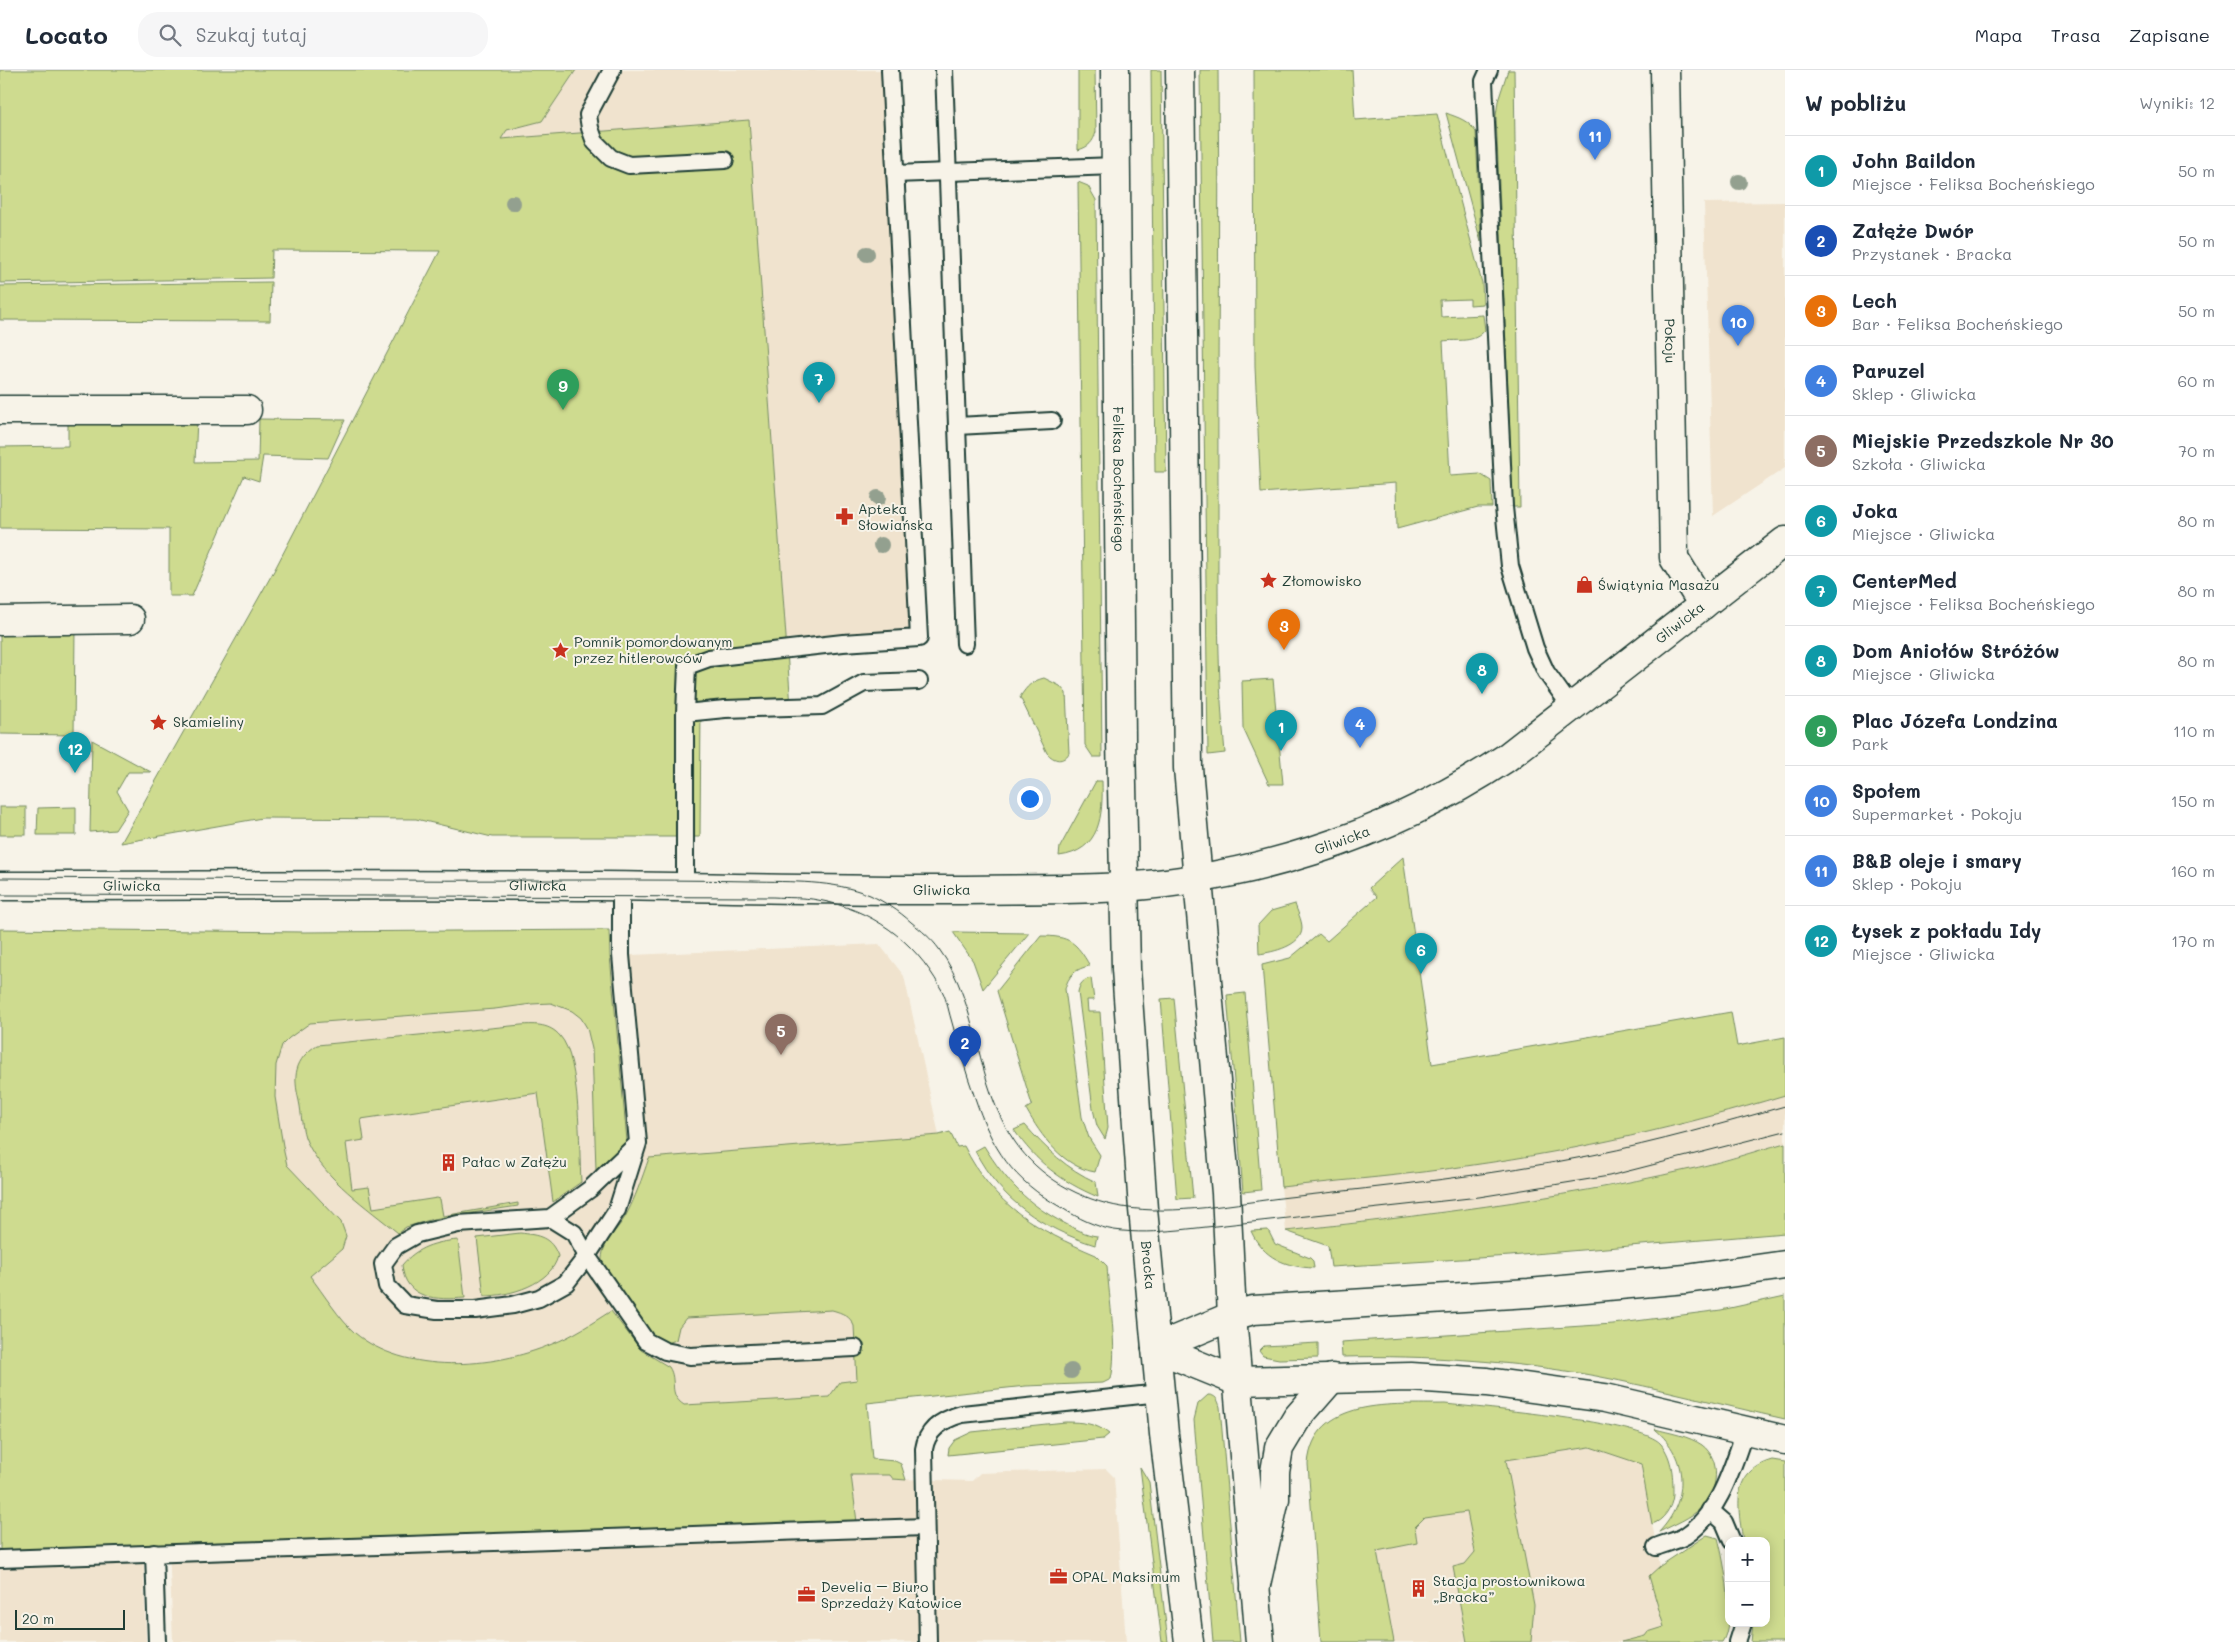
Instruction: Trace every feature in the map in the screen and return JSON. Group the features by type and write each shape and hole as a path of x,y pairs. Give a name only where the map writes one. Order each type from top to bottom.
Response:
{"main road":[{"name":"Feliksa Bocheńskiego","path":"1115,70 1124,886"},
{"path":"1180,70 1188,760 1226,1193 1232,1316 1260,1642"},
{"name":"Pokoju","path":"1665,70 1674,558 1703,605"},
{"path":"0,410 247,410"},
{"name":"Gliwicka","path":"0,886 621,887 856,891 1103,888 1198,878 1252,868 1337,842 1422,808 1465,785 1506,758 1785,541"},
{"path":"0,621 130,619"},
{"name":"Bracka","path":"1124,886 1126,969 1137,1133 1160,1393 1189,1642"},
{"path":"1156,1348 1232,1316 1252,1310 1529,1294 1686,1279 1785,1265"},
{"path":"1156,1348 1237,1381 1411,1377 1497,1384 1605,1398 1785,1440"},
{"path":"1255,1589 1275,1499 1275,1472 1279,1448 1297,1418 1332,1378"}],"lane":[{"path":"612,70 588,115 595,142 611,158 629,165 726,160"},
{"path":"685,888 685,714 687,666 709,658 843,643 919,638 890,70"},
{"path":"944,70 965,644"},
{"path":"1489,70 1484,81 1504,507 1510,566 1535,648 1546,672 1571,707"},
{"path":"895,174 1116,166"},
{"path":"957,426 1052,421"},
{"path":"685,714 726,709 822,706 864,683 919,682"},
{"path":"621,887 621,955 638,1143 617,1210 566,1284 539,1298 513,1305 475,1310 437,1310 405,1305 387,1286 383,1264 396,1246 416,1234 458,1224 550,1218 590,1189 638,1143"},
{"path":"550,1218 574,1233 587,1256 646,1341 665,1352 690,1356 855,1348"},
{"path":"928,1642 924,1449 930,1434 945,1420 962,1414 1160,1393"},
{"path":"1656,1547 1684,1537 1704,1521 1721,1495 1745,1431"},
{"path":"1710,1510 1724,1522 1730,1537"},
{"path":"0,1559 925,1527"},
{"path":"154,1553 157,1642"},
{"path":"1737,1642 1742,1627"}],"shaded area":[{"path":"576,70 881,70 911,631 786,639 749,120 500,140 507,130 542,121"},
{"path":"1785,202 1785,468 1713,516 1704,203"},
{"path":"0,929 304,932 609,930 610,956 879,944 904,976 939,1135 953,1157 1009,1364 841,1382 844,1413 0,1433"},
{"path":"1785,1095 1785,1143 1688,1170 1516,1203 1286,1231 1281,1187 1402,1174 1527,1157 1650,1132"},
{"path":"1590,1447 1641,1464 1660,1566 1683,1642 1357,1642 1376,1461 1505,1460"},
{"path":"1106,1469 1114,1477 1126,1642 173,1642 169,1547 857,1521 851,1475 890,1475 893,1479 972,1481 980,1473"},
{"path":"143,1549 146,1642 0,1642 0,1553"}],"green space":[{"path":"0,70 576,70 542,121 507,130 501,139 749,120 791,707 701,708 700,837 492,837 416,819 262,818 121,843 275,569 440,251 272,250 271,278 0,283"},
{"path":"1078,70 1095,70 1096,132 1090,144 1078,150"},
{"path":"1151,70 1161,70 1166,472 1155,472"},
{"path":"1200,70 1218,70 1218,605 1219,664 1225,753 1208,755"},
{"path":"1254,70 1352,70 1355,120 1437,114 1482,283 1483,304 1470,305 1470,299 1440,300 1441,317 1483,315 1485,330 1471,339 1443,341 1450,476 1480,474 1491,481 1492,507 1478,507 1397,529 1396,483 1261,493 1255,367"},
{"path":"1508,70 1514,70 1520,507 1513,507 1496,116 1498,101"},
{"path":"1446,113 1466,122 1476,132 1481,242"},
{"path":"1078,182 1088,186 1096,200 1102,757 1093,757 1085,745"},
{"path":"271,282 270,321 0,320 0,286"},
{"path":"68,419 197,419 195,462 258,461 259,419 345,420 328,458 263,456 259,481 244,476 192,596 169,596 169,529 0,528 0,447 68,446"},
{"path":"75,628 74,735 0,734 0,629"},
{"path":"1044,678 1060,686 1066,693 1069,753 1061,760 1053,758 1047,753 1020,697 1030,684"},
{"path":"1273,679 1283,784 1269,784 1243,728 1242,681"},
{"path":"92,740 151,772 128,772 117,791 128,810 115,830 90,832"},
{"path":"1096,781 1102,781 1102,806 1097,829 1084,847 1073,853 1059,856 1060,847"},
{"path":"0,807 26,807 26,835 0,835"},
{"path":"76,807 76,835 37,835 38,808"},
{"path":"1403,857 1432,1064 1731,1012 1737,1046 1785,1037 1785,1095 1669,1127 1552,1152 1425,1172 1281,1187 1262,965 1290,958 1319,934 1327,941 1377,897 1369,888"},
{"path":"1295,904 1302,928 1301,934 1292,944 1286,947 1259,954 1258,925 1271,911"},
{"path":"0,929 304,932 609,930 627,1141 596,1170 592,1049 587,1028 581,1018 572,1011 551,1003 310,1023 282,1045 276,1065 275,1097 287,1165 341,1222 346,1236 342,1249 310,1276 349,1328 375,1347 399,1356 424,1362 450,1364 477,1363 504,1359 560,1341 611,1311 641,1350 669,1367 673,1377 674,1392 679,1401 684,1405 829,1397 840,1382 857,1380 854,1326 846,1315 832,1310 686,1318 679,1327 676,1340 667,1343 658,1340 650,1331 602,1262 606,1243 629,1210 649,1158 939,1135 950,1132 957,1147 964,1146 989,1185 1019,1214 1055,1236 1096,1255 1107,1266 1114,1353 1111,1379 1103,1383 1026,1386 867,1403 872,1459 895,1461 901,1464 906,1480 893,1479 890,1475 851,1475 857,1522 0,1553"},
{"path":"953,932 1029,933 983,989 973,961"},
{"path":"1041,936 1059,937 1071,942 1081,951 1090,966 1073,973 1065,989 1082,1117 1089,1138 1100,1155 1095,1172 1073,1164 1054,1149 1026,1109 1032,1105 997,991"},
{"path":"1091,978 1094,1000 1087,1000 1088,1012 1100,1012 1108,1128 1105,1139 1097,1126 1093,1109 1078,992 1082,982"},
{"path":"1245,993 1261,1190 1243,1192 1227,995"},
{"path":"1174,998 1193,1198 1177,1199 1161,999"},
{"path":"521,1025 547,1027 556,1032 567,1047 572,1064 578,1105 581,1182 553,1202 538,1093 361,1119 364,1140 346,1143 352,1189 369,1187 373,1208 437,1198 440,1199 443,1216 518,1203 518,1206 433,1219 406,1227 398,1233 336,1181 315,1156 304,1132 296,1076 297,1069 304,1057 317,1045"},
{"path":"1025,1125 1058,1158 1085,1177 1096,1182 1098,1197 1061,1178 1031,1152 1014,1130"},
{"path":"1785,1143 1785,1233 1510,1256 1331,1267 1328,1246 1286,1231 1537,1199 1636,1181 1699,1167"},
{"path":"984,1146 1000,1170 1028,1200 1064,1223 1084,1233 1097,1236 1095,1245 1041,1221 1010,1198 985,1168 975,1151"},
{"path":"1268,1230 1275,1244 1310,1258 1313,1261 1314,1268 1294,1266 1269,1254 1262,1248 1251,1231"},
{"path":"520,1233 539,1236 548,1241 558,1256 554,1266 538,1281 517,1291 484,1296 477,1238"},
{"path":"458,1240 465,1298 434,1298 416,1291 409,1285 404,1277 402,1265 408,1259 427,1246"},
{"path":"1785,1296 1785,1419 1596,1376 1533,1366 1437,1358 1342,1357 1341,1342 1613,1324 1721,1310"},
{"path":"1318,1343 1318,1358 1279,1359 1263,1356 1259,1351 1264,1346"},
{"path":"1208,1395 1216,1398 1220,1407 1240,1642 1213,1642 1194,1420 1198,1404"},
{"path":"1445,1404 1524,1412 1594,1422 1648,1436 1661,1444 1670,1462 1673,1495 1669,1509 1660,1520 1652,1524 1641,1464 1590,1447 1506,1460 1534,1605 1531,1642 1467,1642 1453,1567 1465,1564 1475,1552 1467,1512 1424,1518 1415,1527 1417,1543 1377,1551 1394,1642 1321,1642 1308,1464 1314,1442 1325,1426 1341,1415 1360,1409 1381,1405"},
{"path":"1077,1422 1099,1427 1109,1434 1103,1439 948,1455 949,1448 955,1440 972,1432"},
{"path":"1655,1429 1685,1437 1702,1445 1713,1459 1716,1476 1712,1493 1698,1511 1659,1532 1669,1520 1676,1507 1681,1480 1679,1466 1674,1453 1666,1440"},
{"path":"1772,1460 1785,1462 1785,1642 1751,1642 1753,1627 1770,1627 1770,1537 1743,1537 1739,1504 1743,1482 1749,1473 1758,1466"},
{"path":"1140,1467 1149,1482 1168,1642 1162,1642"},
{"path":"1707,1535 1718,1538 1725,1571 1725,1627 1727,1627 1722,1642 1621,1642 1645,1636 1648,1632 1664,1627 1649,1576 1660,1566"}],"tram line":[{"path":"0,878 732,881 827,884 856,890 870,895 897,910 939,949 953,971 963,995 984,1070 1002,1119 1025,1155 1048,1176 1076,1193 1106,1204 1122,1207 1163,1210 1206,1208 1518,1168 1593,1155 1641,1144 1785,1106"},
{"path":"0,895 773,897 812,899 837,904 873,919 889,929 904,941 929,970 945,998 971,1086 988,1132 1006,1161 1017,1174 1030,1186 1068,1212 1081,1219 1114,1230 1130,1232 1179,1230 1479,1197 1609,1176 1785,1131"}],"place":[{"name":"B&B oleje i smary","path":"1595,160"},
{"name":"Społem","path":"1738,346"},
{"name":"CenterMed","path":"819,403"},
{"name":"Plac Józefa Londzina","path":"563,410"},
{"name":"Apteka Słowiańska","path":"844,517"},
{"name":"Złomowisko","path":"1268,581"},
{"name":"Świątynia Masażu","path":"1584,585"},
{"name":"Pomnik pomordowanym przez hitlerowców","path":"560,650"},
{"name":"Lech","path":"1284,650"},
{"name":"Dom Aniołów Stróżów","path":"1482,694"},
{"name":"Skamieliny","path":"159,722"},
{"name":"Paruzel","path":"1360,748"},
{"name":"John Baildon","path":"1281,751"},
{"name":"Łysek z pokładu Idy","path":"75,773"},
{"name":"Joka","path":"1421,974"},
{"name":"Miejskie Przedszkole Nr 30","path":"781,1055"},
{"name":"Załęże Dwór","path":"965,1067"},
{"name":"Pałac w Załężu","path":"448,1162"},
{"name":"OPAL Maksimum","path":"1058,1577"},
{"name":"Stacja prostownikowa „Bracka”","path":"1419,1589"},
{"name":"Develia – Biuro Sprzedaży Katowice","path":"807,1595"}]}
